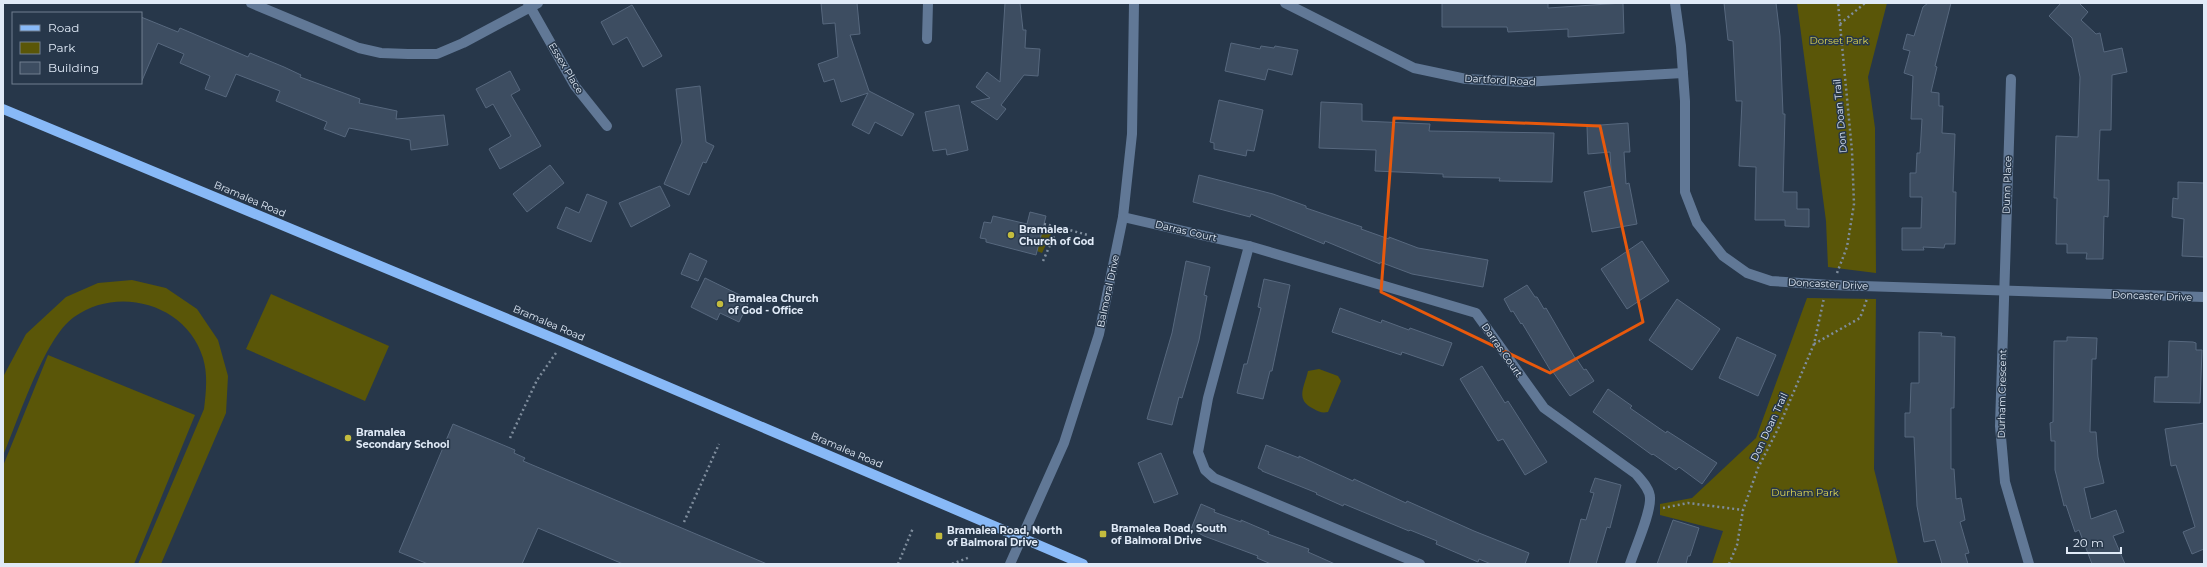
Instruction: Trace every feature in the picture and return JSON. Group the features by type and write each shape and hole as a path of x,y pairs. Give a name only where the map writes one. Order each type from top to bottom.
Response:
{"main road":[{"name":"Bramalea Road","path":"3,109 563,342 1083,564"}],"street":[{"path":"251,3 359,48 381,53 408,54 438,54 463,43 532,4"},
{"path":"927,39 928,3"},
{"name":"Balmoral Drive","path":"1010,564 1064,443 1099,334 1122,217 1132,134 1134,3"},
{"name":"Dartford Road","path":"1285,3 1414,68 1466,79 1523,82 1683,73"},
{"name":"Doncaster Drive","path":"1676,3 1683,73 1685,192 1697,223 1722,256 1747,273 1771,281 2004,292 2204,297"},
{"name":"Essex Place","path":"532,4 575,86 607,126"},
{"name":"Dunn Place","path":"2004,292 2011,79"},
{"name":"Darras Court","path":"1122,217 1249,246 1476,313 1544,408 1636,474 1645,485 1650,498 1648,510 1630,564"},
{"path":"1249,246 1208,398 1198,452 1200,461 1214,478 1420,564"},
{"name":"Durham Crescent","path":"2004,292 2000,426 2005,482 2029,564"}],"path":[{"name":"Don Doan Trail","path":"1837,273 1847,248 1854,204 1852,151 1838,3"},
{"path":"1840,24 1865,3"},
{"path":"1044,224 1088,235"},
{"path":"1044,261 1058,227"},
{"path":"1814,344 1860,318 1872,286"},
{"name":"Don Doan Trail","path":"1729,564 1737,545 1743,510 1758,468 1778,429 1814,344 1824,297"},
{"path":"510,438 537,380 563,342"},
{"path":"684,522 719,444"},
{"path":"1648,510 1688,503 1743,510"},
{"path":"898,564 913,528"},
{"path":"952,564 970,557"}],"highlighted area":[{"path":"1394,118 1600,126 1643,322 1550,373 1381,292"}],"green space":[{"name":"Dorset Park","path":"1797,3 1887,3 1868,77 1875,128 1876,273 1828,267 1826,221"},
{"path":"1043,228 1053,230 1042,253 1037,251"},
{"path":"132,280 166,288 197,309 218,340 228,376 226,413 161,564 138,564 204,409 206,384 206,371 203,358 195,339 182,324 167,313 149,305 130,302 110,302 92,307 74,317 63,328 52,343 42,361 3,456 3,377 26,334 66,297 98,283"},
{"path":"271,294 389,346 365,401 246,349"},
{"name":"Durham Park","path":"1807,298 1876,299 1874,469 1898,564 1712,564 1723,531 1660,515 1660,504 1692,498 1756,438"},
{"path":"48,355 195,415 134,564 3,564 3,466"},
{"path":"1319,369 1338,376 1341,381 1328,412 1319,412 1304,402 1303,398 1302,393 1308,371"}],"building":[{"path":"821,3 857,3 860,34 850,35 869,91 914,114 902,136 875,122 869,134 852,125 868,93 841,102 834,79 824,82 818,64 838,57 835,23 823,24"},
{"path":"1005,3 1020,3 1023,30 1026,30 1025,48 1040,49 1038,76 1024,75 1001,105 1006,109 997,120 971,102 990,98 976,87 987,72 1000,82"},
{"path":"1442,3 1548,3 1548,8 1623,3 1624,33 1568,37 1568,29 1508,32 1507,27 1442,27"},
{"path":"1724,3 1776,3 1780,36 1783,114 1785,114 1783,192 1797,192 1797,209 1809,209 1809,227 1785,226 1785,220 1755,220 1756,167 1739,166 1742,101 1736,101 1733,41 1728,40"},
{"path":"1928,3 1951,3 1935,66 1937,67 1931,92 1939,93 1939,106 1943,106 1942,133 1955,134 1953,192 1956,192 1955,244 1945,244 1944,248 1923,247 1924,250 1902,250 1902,228 1921,228 1922,197 1910,197 1910,173 1916,173 1917,153 1920,153 1922,119 1911,119 1913,76 1904,73 1910,51 1903,49 1907,34 1914,36 1923,7"},
{"path":"2061,3 2079,3 2088,12 2081,20 2096,34 2100,33 2104,52 2122,48 2127,72 2112,75 2111,130 2100,130 2098,180 2109,180 2108,217 2104,216 2103,259 2086,259 2087,253 2067,253 2067,244 2056,244 2057,198 2054,198 2056,136 2078,137 2080,77 2072,38 2049,16"},
{"path":"632,5 662,56 643,67 627,37 613,45 601,22"},
{"path":"142,17 178,32 180,28 248,57 250,53 301,75 300,77 360,99 359,103 397,111 396,119 444,115 448,145 411,150 410,140 349,128 345,137 324,129 327,122 276,101 280,91 236,74 226,97 205,89 210,76 180,63 184,54 158,43 142,81"},
{"path":"1231,43 1260,49 1261,46 1274,48 1275,46 1298,50 1292,75 1268,69 1265,80 1225,71"},
{"path":"510,71 520,90 511,95 541,146 500,169 489,149 511,136 493,104 486,108 476,89"},
{"path":"700,86 706,142 714,146 706,163 703,162 689,195 664,184 682,142 676,89"},
{"path":"1219,100 1263,110 1254,151 1247,150 1246,156 1214,149 1214,143 1210,142"},
{"path":"1321,102 1362,104 1362,121 1430,124 1429,131 1554,133 1552,182 1499,181 1500,178 1443,177 1443,174 1375,171 1376,150 1319,148"},
{"path":"959,105 968,150 947,155 946,149 933,151 925,112"},
{"path":"1628,123 1630,152 1624,152 1626,184 1629,183 1637,224 1592,232 1584,192 1612,186 1610,152 1588,154 1587,126"},
{"path":"550,165 564,183 527,212 513,194"},
{"path":"1199,175 1273,194 1306,206 1306,208 1362,227 1361,229 1389,239 1389,237 1418,248 1488,260 1483,287 1412,274 1380,262 1380,264 1325,241 1324,244 1251,214 1250,217 1193,202"},
{"path":"2178,182 2204,183 2204,257 2182,256 2184,219 2172,217 2173,198 2178,199"},
{"path":"660,186 670,206 631,227 619,203"},
{"path":"587,194 607,202 591,242 557,228 566,207 579,213"},
{"name":"Bramalea Church of God","path":"1030,212 1046,216 1036,255 986,242 986,239 980,238 984,222 991,223 993,216 1027,224"},
{"path":"1642,241 1669,281 1627,309 1601,269"},
{"path":"690,253 707,261 698,281 681,274"},
{"path":"1186,261 1210,267 1204,295 1207,296 1199,340 1182,398 1179,397 1172,425 1147,419 1172,333"},
{"name":"Bramalea Church of God - Office","path":"705,278 750,300 739,322 720,313 717,320 691,307"},
{"path":"1264,279 1290,285 1272,371 1270,371 1263,399 1237,393 1244,364 1247,364 1261,308 1258,307"},
{"path":"1527,285 1535,297 1537,297 1544,309 1546,308 1575,358 1584,370 1586,369 1594,381 1570,396 1553,372 1552,373 1522,323 1521,324 1513,311 1511,312 1504,299"},
{"path":"1677,299 1720,329 1692,370 1649,340"},
{"path":"1340,308 1381,323 1382,320 1452,343 1443,366 1402,352 1401,355 1332,332"},
{"path":"1919,332 1942,333 1941,336 1955,337 1954,408 1951,408 1951,469 1954,469 1956,499 1961,498 1965,520 1960,522 1969,553 1965,554 1968,564 1942,564 1935,540 1924,542 1917,506 1914,437 1905,437 1905,413 1910,413 1911,383 1919,383"},
{"path":"1737,337 1776,355 1758,396 1719,378"},
{"path":"2067,337 2097,338 2096,359 2092,359 2090,432 2096,432 2098,457 2104,483 2084,488 2091,519 2116,510 2124,532 2113,536 2125,564 2092,564 2079,530 2075,532 2066,505 2064,506 2055,470 2055,441 2051,441 2050,423 2053,422 2054,341 2067,341"},
{"path":"2169,341 2193,342 2196,343 2196,350 2202,350 2200,403 2154,402 2155,377 2168,377"},
{"path":"1482,366 1505,403 1508,401 1547,462 1525,475 1503,439 1498,441 1460,379"},
{"path":"1608,389 1632,406 1630,408 1666,433 1667,431 1717,463 1702,484 1679,467 1676,470 1653,454 1652,455 1593,412"},
{"path":"2204,423 2204,549 2192,554 2183,532 2195,527 2176,465 2171,466 2165,429"},
{"path":"453,424 515,450 514,453 525,458 523,461 767,564 623,564 538,528 522,564 428,564 399,552"},
{"path":"1266,445 1299,458 1299,456 1353,481 1354,479 1406,503 1407,501 1474,531 1529,553 1525,564 1491,564 1479,559 1478,562 1436,544 1437,541 1344,504 1343,506 1316,494 1317,493 1262,471 1258,468"},
{"path":"1161,453 1178,494 1154,503 1138,463"},
{"path":"1595,478 1621,485 1610,528 1607,527 1596,564 1569,564 1581,519 1586,520 1594,493 1590,492"},
{"path":"1201,504 1215,510 1214,512 1241,522 1241,520 1269,532 1268,534 1309,549 1308,552 1335,564 1271,564 1257,558 1258,556 1204,536 1191,529"},
{"path":"1673,520 1699,528 1690,556 1688,556 1686,564 1657,564"}],"place":[{"name":"Bramalea Church of God","path":"1011,235"},
{"name":"Bramalea Church of God - Office","path":"720,304"},
{"name":"Bramalea Secondary School","path":"348,438"},
{"name":"Bramalea Road, South of Balmoral Drive","path":"1103,534"},
{"name":"Bramalea Road, North of Balmoral Drive","path":"939,536"}]}
